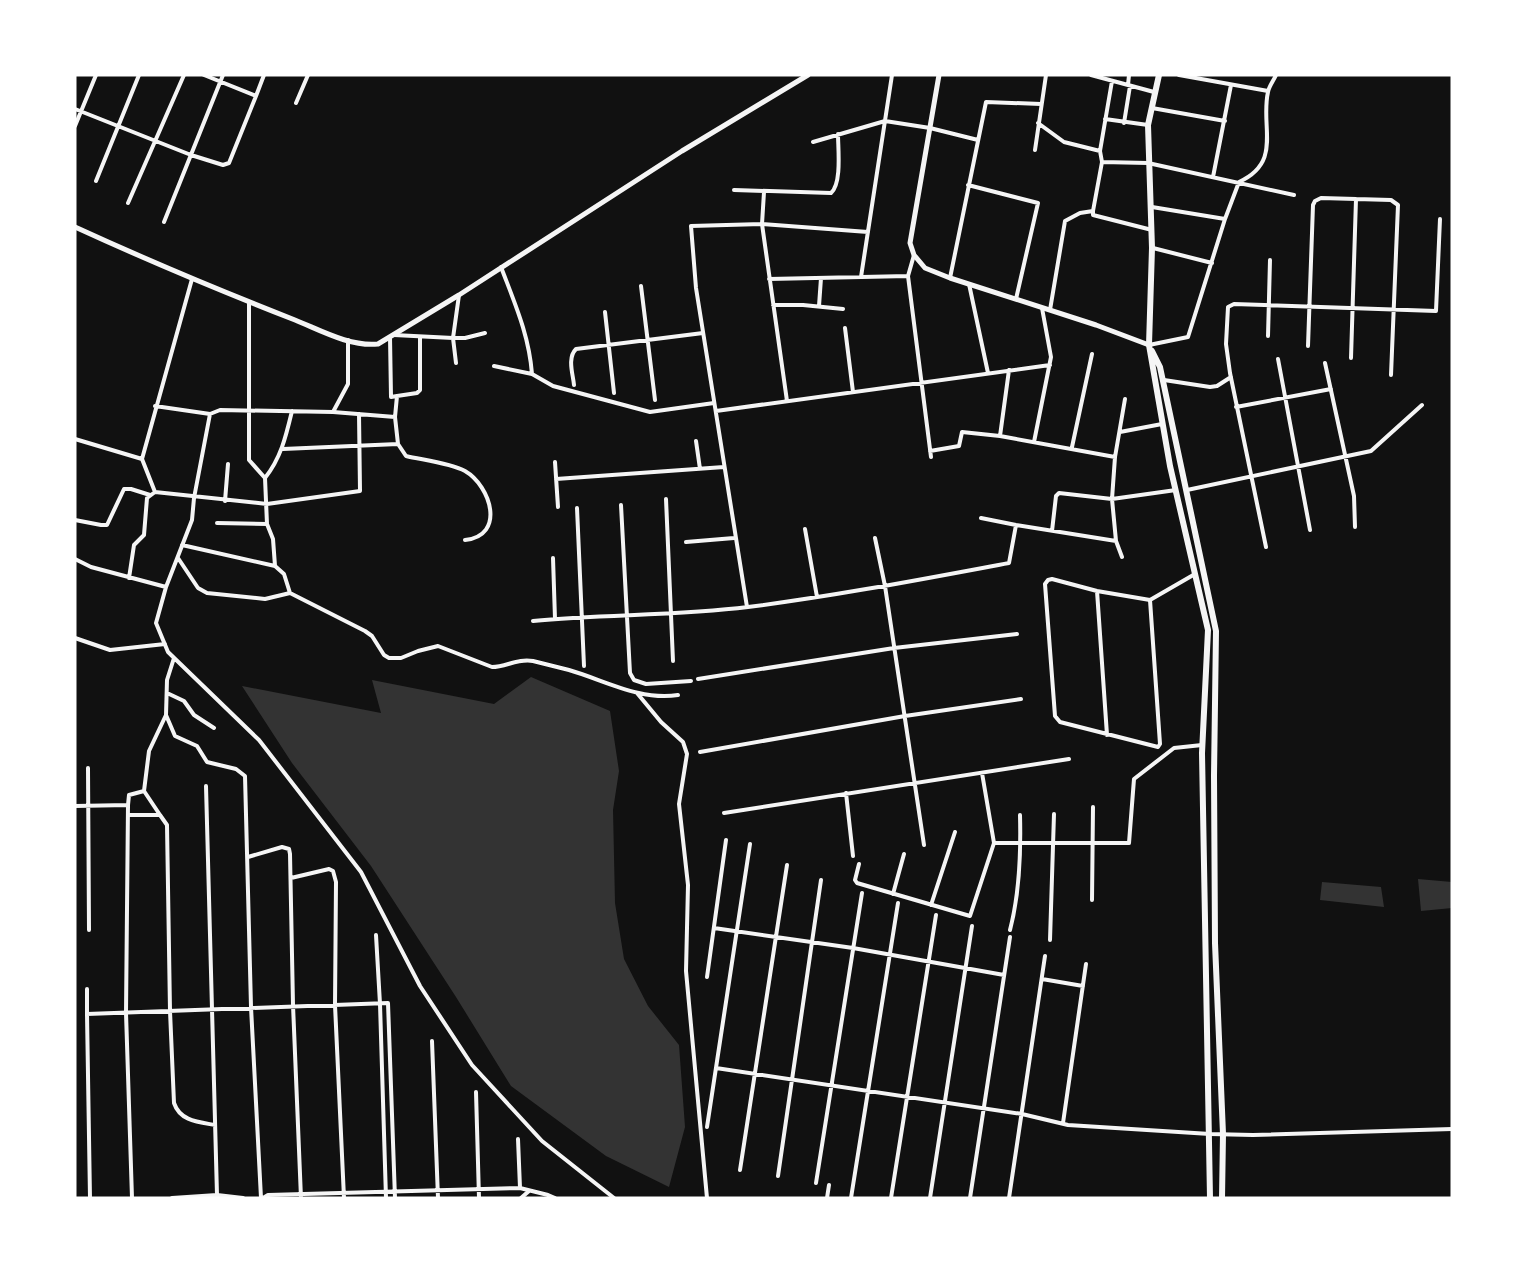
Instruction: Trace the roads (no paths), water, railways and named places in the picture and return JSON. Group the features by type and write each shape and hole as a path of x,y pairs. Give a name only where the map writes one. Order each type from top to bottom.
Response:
{"main road":[{"path":"1158,75 1148,125 1148,163 1152,207 1149,345 1176,490 1208,630 1203,745 1210,1198"},
{"path":"1149,345 1160,367 1216,631 1215,943 1222,1198"}],"street":[{"path":"75,126 96,75"},
{"path":"96,181 139,75"},
{"path":"128,203 184,75"},
{"path":"204,75 255,96"},
{"path":"164,222 223,75"},
{"path":"75,109 191,155 224,165 229,163 264,75"},
{"path":"296,103 308,75"},
{"path":"75,227 104,242 249,302 348,340 367,345 378,344 459,295 682,151 808,75"},
{"path":"861,277 892,75"},
{"path":"939,75 910,243 914,255 925,268 950,278 1149,345 1188,337 1239,182 1253,176 1267,154 1268,91 1276,75"},
{"path":"1035,150 1046,75"},
{"path":"1094,75 1154,92"},
{"path":"1124,123 1129,75"},
{"path":"1179,75 1268,91"},
{"path":"1112,81 1100,151 1102,162 1093,215 1152,230"},
{"path":"1214,177 1231,85"},
{"path":"950,278 986,102 1041,104"},
{"path":"1151,108 1225,121"},
{"path":"1105,119 1148,125"},
{"path":"813,142 885,121 930,128 978,140"},
{"path":"1038,123 1064,142 1100,151"},
{"path":"734,190 831,193 838,181 838,134"},
{"path":"1102,162 1148,163 1294,195"},
{"path":"968,185 1038,203 1016,300"},
{"path":"764,192 762,224 787,401"},
{"path":"1308,346 1313,205 1315,201 1321,198 1387,199 1398,206 1391,375"},
{"path":"1351,358 1356,199"},
{"path":"1152,207 1225,219"},
{"path":"1050,310 1065,221 1080,213 1093,211"},
{"path":"1266,547 1230,377 1226,344 1228,307 1234,304 1432,312 1437,308 1440,219"},
{"path":"747,607 734,538 696,288 691,226 762,224 868,232"},
{"path":"1152,248 1212,263"},
{"path":"914,255 908,276 931,457"},
{"path":"1268,336 1269,261"},
{"path":"501,267 525,328 531,349 532,374"},
{"path":"769,279 908,276"},
{"path":"153,494 142,459 192,278"},
{"path":"819,306 821,278"},
{"path":"969,284 988,373"},
{"path":"641,286 655,399"},
{"path":"456,363 453,338 459,295"},
{"path":"249,302 249,460 265,478 267,524 273,539 275,566"},
{"path":"773,305 843,309"},
{"path":"1034,442 1052,357 1042,308"},
{"path":"605,312 614,393"},
{"path":"845,328 853,392"},
{"path":"392,336 465,338 485,333"},
{"path":"574,385 571,358 576,349 703,333"},
{"path":"392,336 392,397 417,393 420,390 420,337"},
{"path":"333,412 348,384 348,340"},
{"path":"1072,448 1092,354"},
{"path":"1278,358 1310,530"},
{"path":"1324,363 1356,507 1355,527"},
{"path":"716,411 1050,365"},
{"path":"494,366 532,374 553,386 650,412 714,403"},
{"path":"1000,436 1009,370"},
{"path":"1163,380 1210,387 1217,386 1230,377"},
{"path":"1236,407 1331,388"},
{"path":"397,396 395,417 398,444 406,456 465,471 479,483 489,500 490,517 487,529 476,538 465,540"},
{"path":"1122,556 1116,541 1112,499 1115,457 1125,399"},
{"path":"1185,491 1376,448 1390,431 1422,405"},
{"path":"155,406 210,414 220,410 250,410 333,412 395,417"},
{"path":"265,478 283,449 292,411"},
{"path":"210,414 192,520 166,587 156,623 168,652 259,740 362,872 420,986 471,1065 542,1141 614,1198"},
{"path":"75,520 107,525 124,489 153,494 267,504 360,491 359,414"},
{"path":"1120,432 1163,424"},
{"path":"930,451 959,447 962,432 1000,436 1115,457"},
{"path":"75,439 142,459"},
{"path":"696,441 699,469"},
{"path":"283,449 398,444"},
{"path":"555,462 558,507"},
{"path":"225,501 228,465"},
{"path":"556,479 724,467"},
{"path":"1052,531 1056,496 1059,493 1112,499 1176,490"},
{"path":"129,578 134,545 144,535 147,498 153,494"},
{"path":"666,499 673,661"},
{"path":"621,505 630,673 634,680 646,684 691,681"},
{"path":"577,508 584,666"},
{"path":"981,518 1116,541"},
{"path":"217,523 267,524"},
{"path":"533,621 671,614 747,607 885,586 1010,563 1016,525"},
{"path":"805,529 817,597"},
{"path":"686,542 734,538"},
{"path":"875,538 885,586 924,845"},
{"path":"181,545 275,566 284,574 291,594"},
{"path":"177,557 198,588 207,592 266,599 291,594 365,631 372,636 384,655 389,658 401,658 438,646 492,667 515,661 531,661 570,670 637,693 678,695"},
{"path":"553,558 555,619"},
{"path":"75,559 90,567 166,587"},
{"path":"1150,600 1160,744 1158,747 1154,748 1060,722 1055,716 1045,585 1048,580 1150,600 1195,574"},
{"path":"1097,591 1107,735"},
{"path":"698,679 894,648 1017,634"},
{"path":"75,638 110,650 165,644"},
{"path":"174,657 166,693 165,715 149,752 144,791 166,825 174,1103 176,1111 187,1118 216,1125"},
{"path":"166,693 184,701 194,715 214,728"},
{"path":"637,693 661,722 683,742 687,754 680,804 688,885 686,970 707,1198"},
{"path":"699,752 905,716 1021,699"},
{"path":"165,715 175,736 197,746 207,762 236,769 245,776 251,1007 262,1198 268,1195 344,1196 386,1192 520,1188 555,1198"},
{"path":"994,843 1129,843 1134,779 1174,748 1203,745"},
{"path":"724,813 1069,759"},
{"path":"88,768 89,930"},
{"path":"859,864 855,880 857,883 968,917 972,915 994,843 982,773"},
{"path":"206,786 217,1196"},
{"path":"132,1198 126,1013 128,805 129,795 144,791"},
{"path":"846,793 853,856"},
{"path":"75,806 128,805"},
{"path":"1092,900 1093,807"},
{"path":"128,814 160,815"},
{"path":"1050,940 1054,814"},
{"path":"1010,930 1016,904 1020,815"},
{"path":"931,905 955,832"},
{"path":"707,977 726,840"},
{"path":"707,1127 750,844"},
{"path":"248,857 287,847 291,854 293,1005 301,1196"},
{"path":"893,894 904,854"},
{"path":"740,1170 787,865"},
{"path":"291,878 323,869 329,869 334,875 335,1005 344,1196"},
{"path":"778,1176 821,880"},
{"path":"816,1183 862,893"},
{"path":"851,1198 898,903"},
{"path":"891,1198 936,915"},
{"path":"930,1198 972,926"},
{"path":"714,928 853,948 1004,975"},
{"path":"376,936 386,1198"},
{"path":"970,1198 1010,937"},
{"path":"1008,1198 1046,956"},
{"path":"1064,1123 1086,964"},
{"path":"1042,980 1083,986"},
{"path":"87,989 90,1198"},
{"path":"87,1014 388,1003 395,1198"},
{"path":"432,1041 438,1198"},
{"path":"716,1068 1022,1114 1068,1125 1253,1135 1452,1129"},
{"path":"476,1092 479,1198"},
{"path":"518,1139 520,1188"},
{"path":"827,1198 829,1185"},
{"path":"521,1198 529,1191"},
{"path":"172,1198 217,1196 243,1198"}]}
